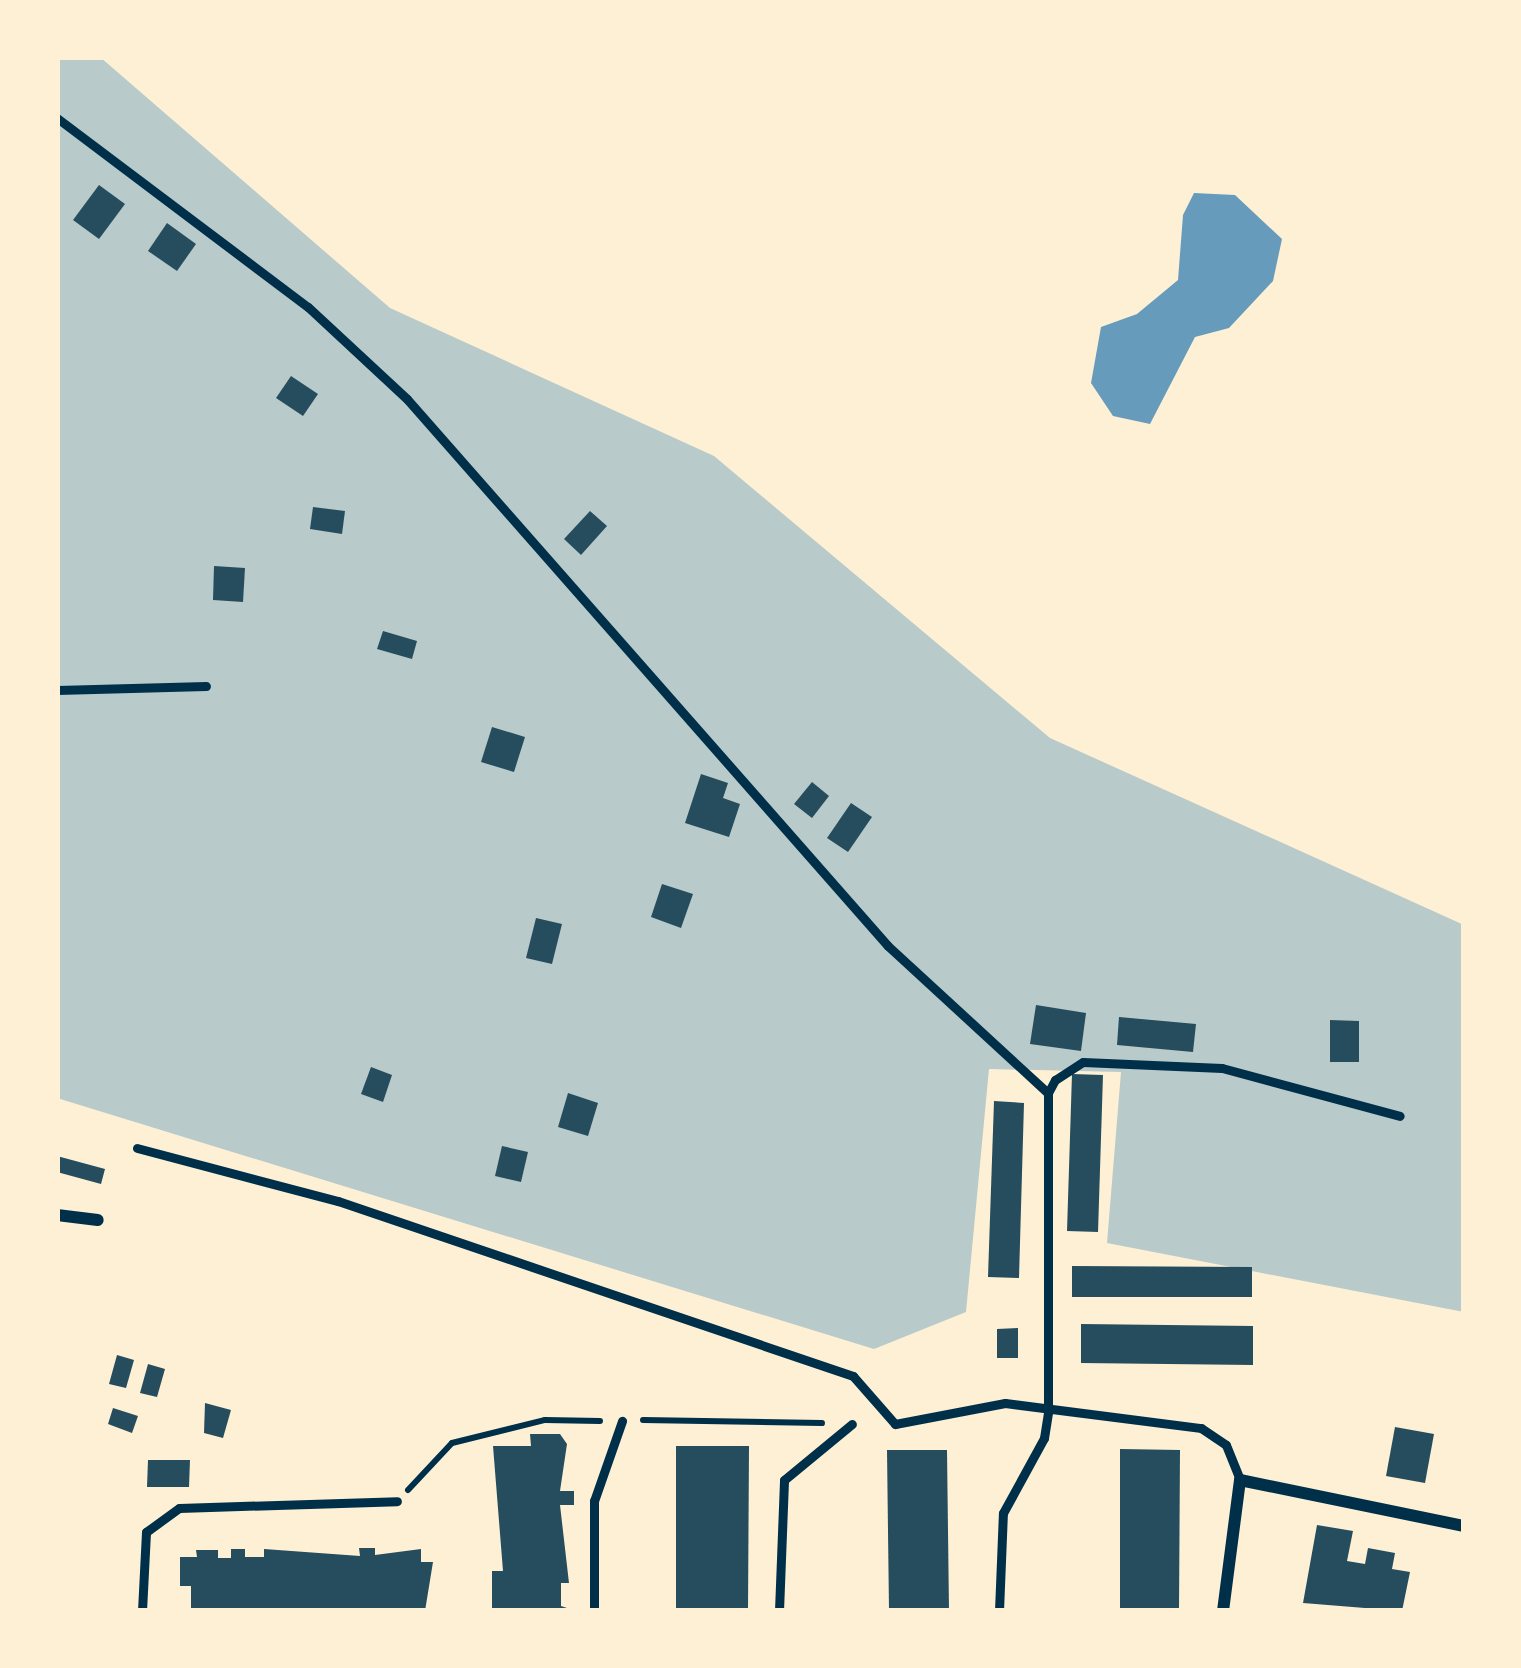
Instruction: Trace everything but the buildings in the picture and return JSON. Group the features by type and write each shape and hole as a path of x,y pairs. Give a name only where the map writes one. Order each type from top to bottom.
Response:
{"street":[{"path":"57,1215 98,1220"},
{"path":"1223,1611 1240,1480 1464,1526"}],"lane":[{"path":"57,118 308,307 407,399 888,946 1048,1093 1048,1412 1044,1438 1003,1513 999,1611"},
{"path":"57,690 206,686"},
{"path":"1048,1093 1083,1062 1222,1068 1400,1116"},
{"path":"136,1148 338,1201 853,1376 895,1424 1005,1403 1201,1429 1226,1445 1240,1480"},
{"path":"594,1611 594,1501 622,1421"},
{"path":"779,1611 784,1480 852,1424"},
{"path":"142,1611 146,1532 179,1508 397,1501"}],"shaded area":[{"path":"57,57 100,57 390,308 714,456 1050,738 1464,925 1464,1312 1107,1243 1121,1072 989,1069 966,1312 874,1349 57,1098"}],"water":[{"path":"1194,193 1235,195 1282,239 1273,281 1229,328 1195,337 1150,424 1113,416 1091,383 1101,327 1137,314 1178,280 1183,215"}]}
